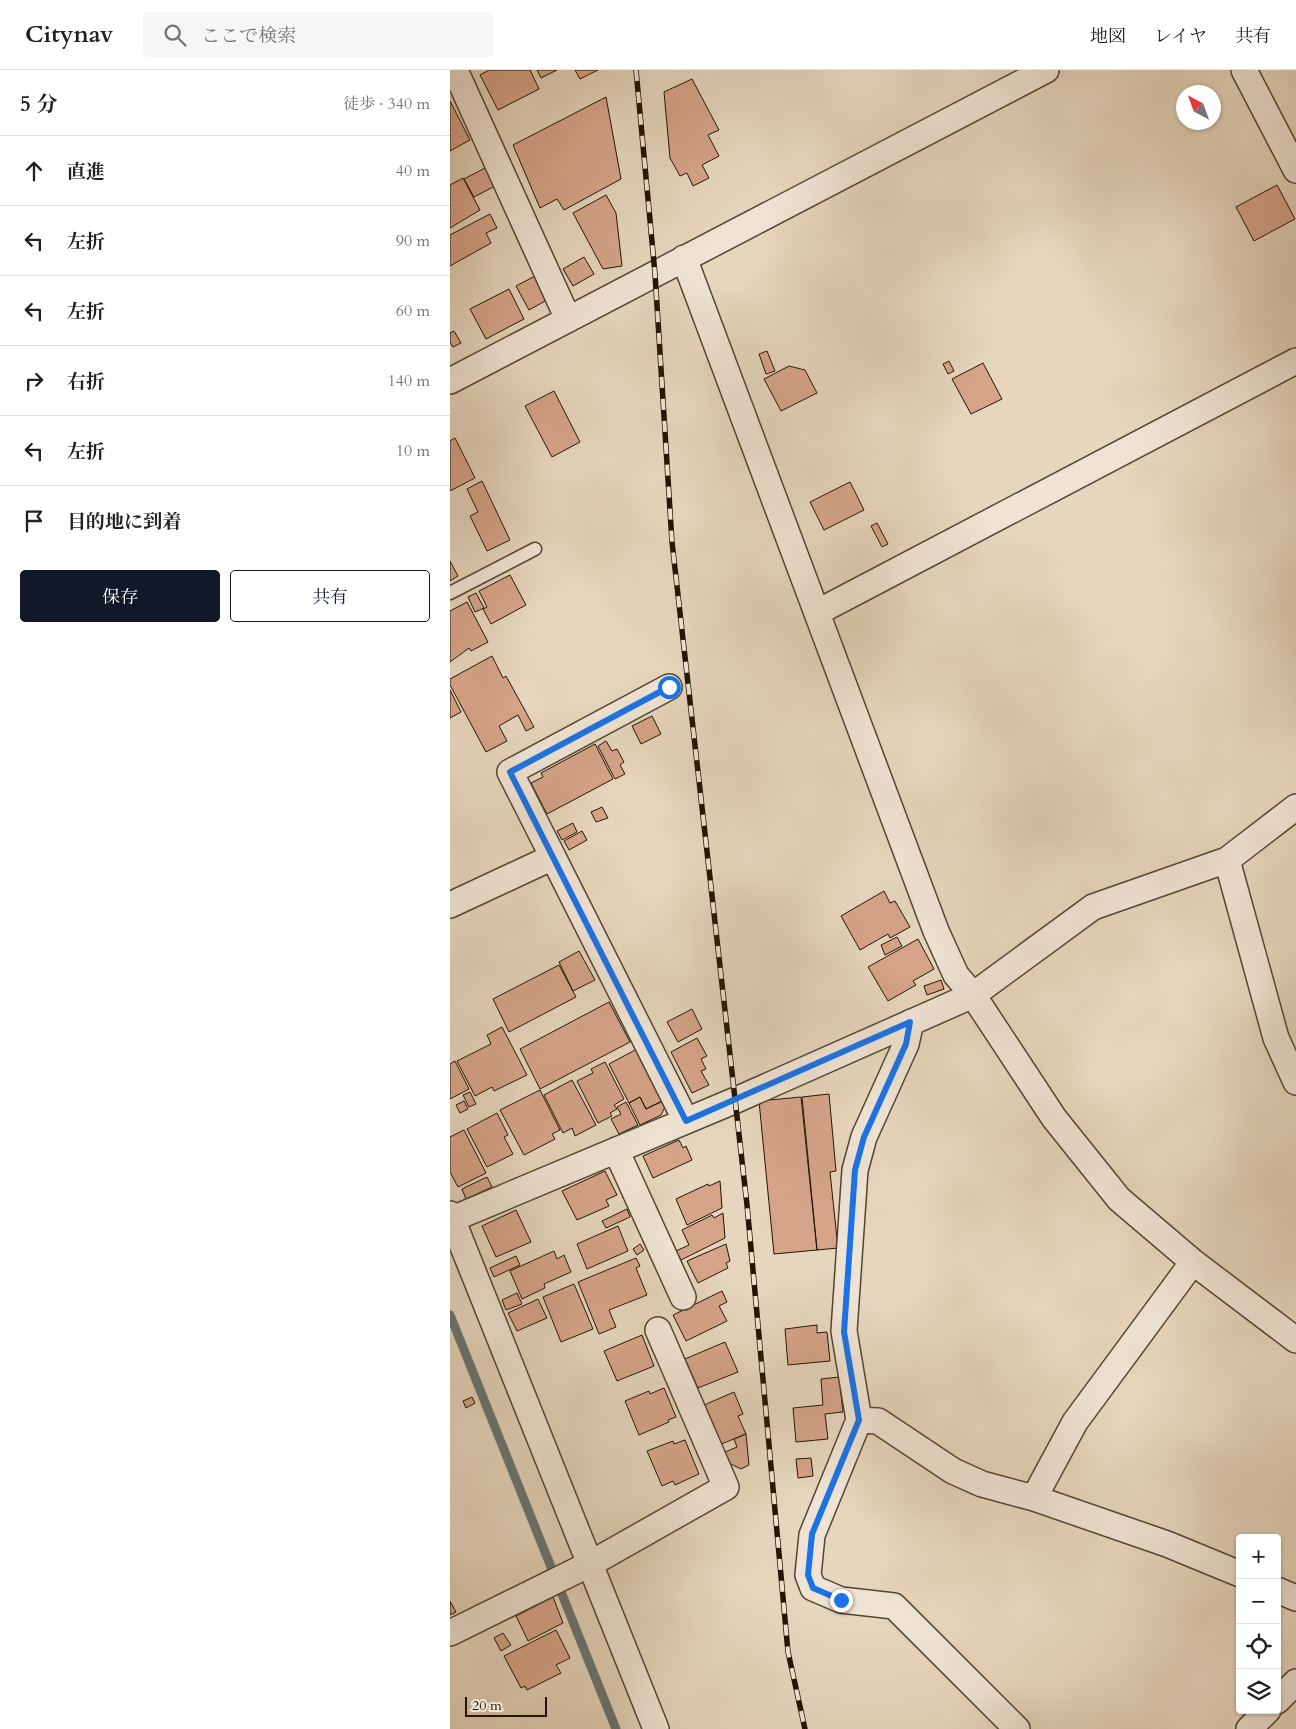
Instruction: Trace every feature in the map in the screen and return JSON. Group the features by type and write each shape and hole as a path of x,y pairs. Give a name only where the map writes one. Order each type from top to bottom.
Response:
{"street":[{"path":"456,70 568,319"},
{"path":"450,381 1046,70"},
{"path":"1244,70 1296,170"},
{"path":"684,258 936,931 956,975 973,995 1054,1118 1119,1199 1193,1262 1296,1340"},
{"path":"818,612 1296,361"},
{"path":"669,687 510,772 686,1121"},
{"path":"656,1729 451,1217 686,1121 973,995 1093,907 1227,860 1296,807"},
{"path":"450,905 554,857"},
{"path":"1227,860 1276,1038 1296,1082"},
{"path":"910,1022 906,1044 864,1137 855,1170 844,1332 859,1420 812,1534 808,1575 813,1588 841,1600 894,1606 1018,1729"},
{"path":"616,1150 683,1297"},
{"path":"1034,1498 1075,1422 1193,1262"},
{"path":"450,1633 590,1564 726,1487 658,1330"},
{"path":"859,1420 878,1421 954,1471 975,1480 1034,1498 1167,1544 1236,1572"},
{"path":"1281,1592 1296,1598"},
{"path":"1281,1697 1296,1682"},
{"path":"1249,1729 1264,1714"}],"lane":[{"path":"450,593 535,549"}],"building":[{"path":"489,70 530,70 539,89 498,110 480,75"},
{"path":"537,70 557,70 541,78"},
{"path":"575,70 598,70 580,79"},
{"path":"692,79 719,130 708,135 719,156 702,165 709,178 693,186 687,173 680,176 670,158 664,92"},
{"path":"606,97 621,179 564,210 557,199 540,208 513,145"},
{"path":"450,101 470,140 450,151"},
{"path":"485,168 495,186 474,197 464,179"},
{"path":"463,178 480,210 450,228 450,185"},
{"path":"1277,185 1295,219 1254,241 1236,207"},
{"path":"606,195 616,213 622,266 603,269 573,213"},
{"path":"490,214 497,228 486,233 491,243 450,266 450,235"},
{"path":"584,257 594,274 573,286 563,269"},
{"path":"535,276 547,300 529,310 516,286"},
{"path":"509,289 524,319 486,339 470,309"},
{"path":"454,331 461,343 453,347 450,342 450,333"},
{"path":"767,351 775,371 766,374 759,354"},
{"path":"949,361 954,371 948,374 943,364"},
{"path":"983,363 1002,399 971,414 952,379"},
{"path":"789,366 805,370 817,393 781,411 764,379"},
{"path":"554,391 580,442 552,457 525,406"},
{"path":"455,438 475,478 450,491 450,441"},
{"path":"482,481 510,540 487,551 470,516 478,512 467,489"},
{"path":"850,482 864,510 824,530 810,502"},
{"path":"877,523 888,544 882,547 871,526"},
{"path":"450,561 458,576 450,581"},
{"path":"510,575 526,605 491,624 483,609 487,607 479,591"},
{"path":"476,593 484,608 475,612 468,597"},
{"path":"467,602 488,642 471,651 469,648 450,662 450,611"},
{"path":"492,656 503,678 506,676 534,727 526,731 518,715 499,726 507,741 486,752 450,685 450,679"},
{"path":"450,690 461,712 450,718"},
{"path":"652,716 661,734 641,744 632,726"},
{"path":"606,741 612,751 617,749 624,762 620,765 625,774 615,779 598,746"},
{"path":"595,744 613,779 547,814 531,783 543,777 541,773"},
{"path":"602,807 608,818 596,822 591,812"},
{"path":"573,823 577,832 562,840 557,831"},
{"path":"582,831 587,840 569,850 564,841"},
{"path":"884,891 890,903 895,901 910,927 890,938 888,934 860,950 841,916"},
{"path":"897,937 902,946 885,955 881,945"},
{"path":"918,939 934,969 913,981 916,985 888,1001 868,967"},
{"path":"579,951 595,980 573,991 559,962"},
{"path":"559,965 576,997 509,1032 493,999"},
{"path":"941,980 944,989 927,995 924,986"},
{"path":"609,1002 630,1042 540,1089 520,1049"},
{"path":"692,1009 702,1029 678,1042 667,1022"},
{"path":"502,1027 527,1075 494,1091 492,1087 475,1096 457,1061 491,1044 487,1035"},
{"path":"697,1038 707,1056 701,1059 706,1069 701,1071 709,1085 692,1093 671,1052"},
{"path":"637,1049 663,1101 646,1109 640,1097 629,1103 609,1064"},
{"path":"455,1061 469,1089 450,1099 450,1064"},
{"path":"605,1062 624,1099 614,1105 617,1109 610,1113 612,1116 598,1123 577,1081 593,1073 591,1069"},
{"path":"572,1080 596,1125 575,1136 572,1128 563,1133 544,1095"},
{"path":"540,1090 560,1130 552,1134 555,1139 524,1155 500,1110"},
{"path":"470,1092 476,1104 469,1107 463,1095"},
{"path":"829,1094 836,1171 830,1172 838,1248 817,1250 802,1097"},
{"path":"640,1097 646,1109 662,1101 665,1107 661,1115 640,1125 629,1103"},
{"path":"801,1097 817,1250 774,1254 759,1101"},
{"path":"464,1101 468,1109 460,1113 456,1105"},
{"path":"626,1102 638,1125 619,1134 611,1119 621,1114 617,1107"},
{"path":"497,1113 508,1135 504,1137 513,1154 487,1167 467,1129"},
{"path":"464,1130 486,1173 458,1187 450,1172 450,1137"},
{"path":"679,1140 683,1148 686,1146 692,1160 653,1178 643,1156"},
{"path":"605,1171 617,1195 606,1200 609,1206 577,1220 562,1191"},
{"path":"487,1177 492,1187 466,1199 462,1189"},
{"path":"720,1181 722,1208 687,1225 676,1199 708,1184 709,1186"},
{"path":"627,1209 630,1217 606,1228 602,1221"},
{"path":"516,1210 531,1242 496,1257 482,1226"},
{"path":"723,1213 725,1238 681,1260 676,1251 689,1245 682,1230 712,1215 714,1218"},
{"path":"618,1226 628,1251 587,1269 577,1244"},
{"path":"640,1244 644,1250 637,1255 633,1249"},
{"path":"726,1244 730,1261 726,1263 728,1268 698,1283 687,1261"},
{"path":"554,1251 557,1259 564,1255 571,1272 544,1284 545,1288 522,1299 510,1271"},
{"path":"516,1256 520,1265 494,1277 490,1268"},
{"path":"636,1258 640,1266 636,1268 647,1295 609,1310 616,1327 599,1334 578,1282"},
{"path":"574,1284 593,1329 561,1342 543,1297"},
{"path":"722,1291 727,1302 719,1306 727,1321 686,1341 673,1315"},
{"path":"517,1293 522,1304 506,1310 502,1300"},
{"path":"538,1299 547,1318 517,1331 508,1313"},
{"path":"817,1325 817,1333 827,1332 830,1361 788,1365 785,1329"},
{"path":"642,1335 654,1366 617,1381 604,1351"},
{"path":"725,1342 738,1372 698,1388 685,1359"},
{"path":"839,1377 843,1412 825,1414 828,1439 796,1442 793,1408 823,1405 821,1379"},
{"path":"664,1388 676,1417 639,1435 625,1401 649,1391 650,1394"},
{"path":"734,1392 743,1414 738,1416 746,1434 719,1445 702,1406"},
{"path":"472,1397 475,1403 466,1408 463,1401"},
{"path":"746,1434 749,1465 741,1469 727,1462 723,1453 737,1447 734,1439"},
{"path":"685,1440 699,1474 675,1485 673,1481 662,1486 647,1451 673,1441 674,1444"},
{"path":"811,1458 813,1476 798,1478 796,1459"},
{"path":"553,1597 563,1623 528,1641 516,1616"},
{"path":"450,1601 456,1612 450,1615"},
{"path":"556,1630 570,1658 556,1665 561,1673 527,1690 525,1686 521,1688 504,1656"},
{"path":"503,1633 511,1645 501,1651 494,1638"}],"waterway":[{"path":"450,1315 616,1729"}],"railway":[{"path":"636,70 655,274 672,542 747,1205 788,1652 805,1729"}],"route":[{"path":"669,687 510,772 686,1121 910,1022 906,1044 864,1137 855,1170 844,1332 859,1420 812,1534 808,1575 813,1588 841,1600"}]}
